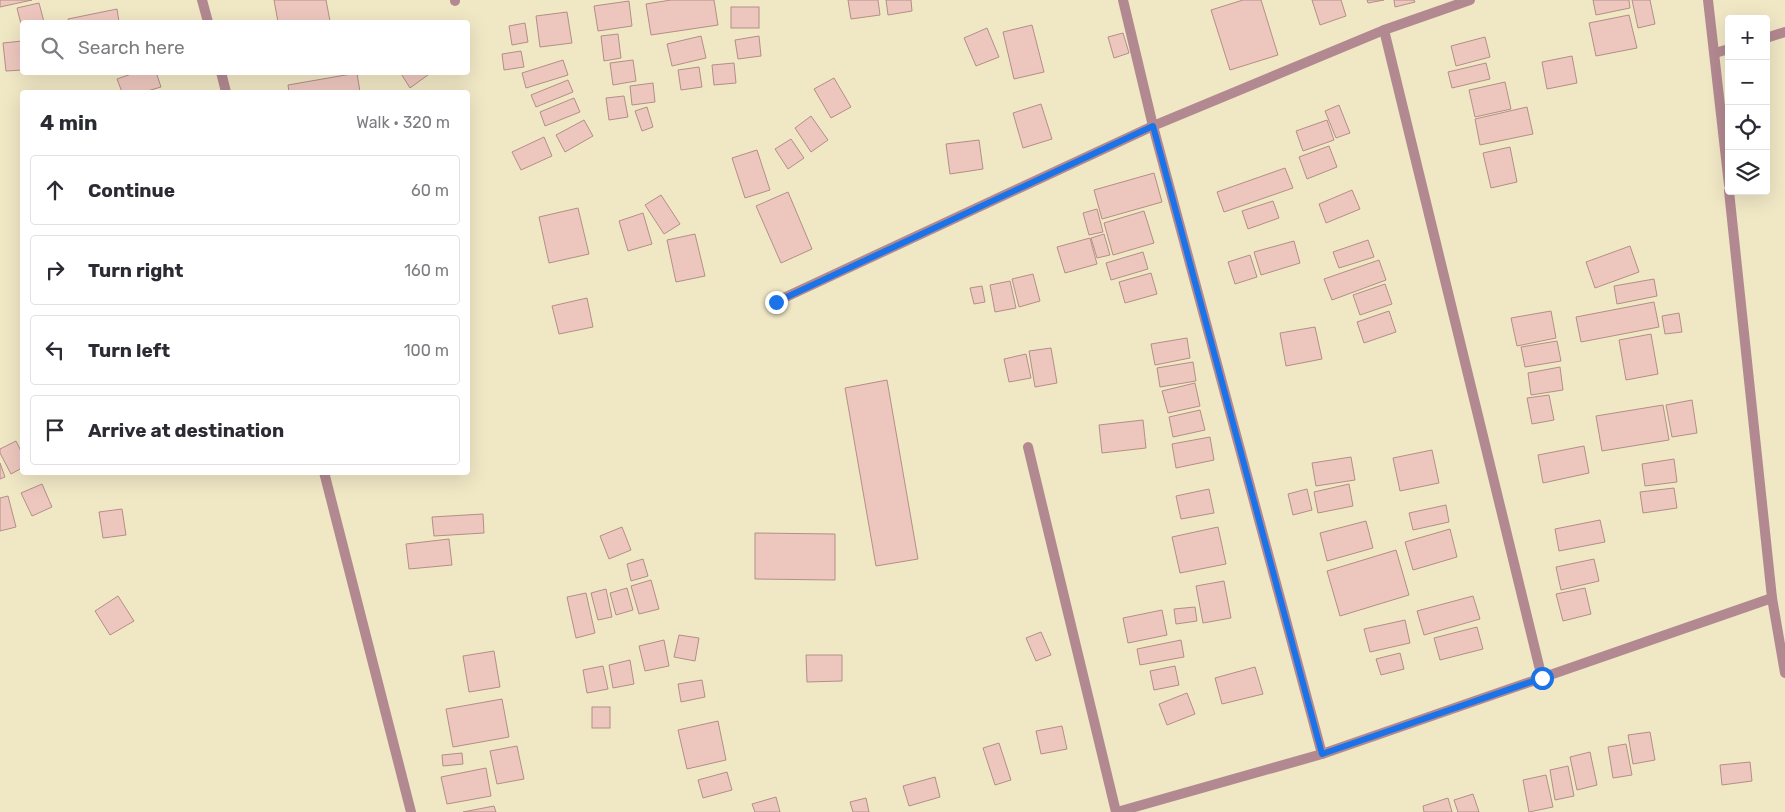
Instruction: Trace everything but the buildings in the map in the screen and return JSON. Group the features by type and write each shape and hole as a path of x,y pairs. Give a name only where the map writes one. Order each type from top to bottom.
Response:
{"street":[{"path":"202,0 207,20"},
{"path":"1123,0 1153,126 1322,754"},
{"path":"776,302 1153,126 1384,30 1470,0"},
{"path":"1708,0 1725,150"},
{"path":"1384,30 1542,678"},
{"path":"1770,37 1785,32"},
{"path":"1715,54 1725,50"},
{"path":"221,75 225,90"},
{"path":"1729,195 1772,598 1785,673"},
{"path":"1028,447 1117,812 1322,754 1772,598"},
{"path":"325,475 411,812"}],"route":[{"path":"776,302 1153,126 1322,754 1542,678"}]}
